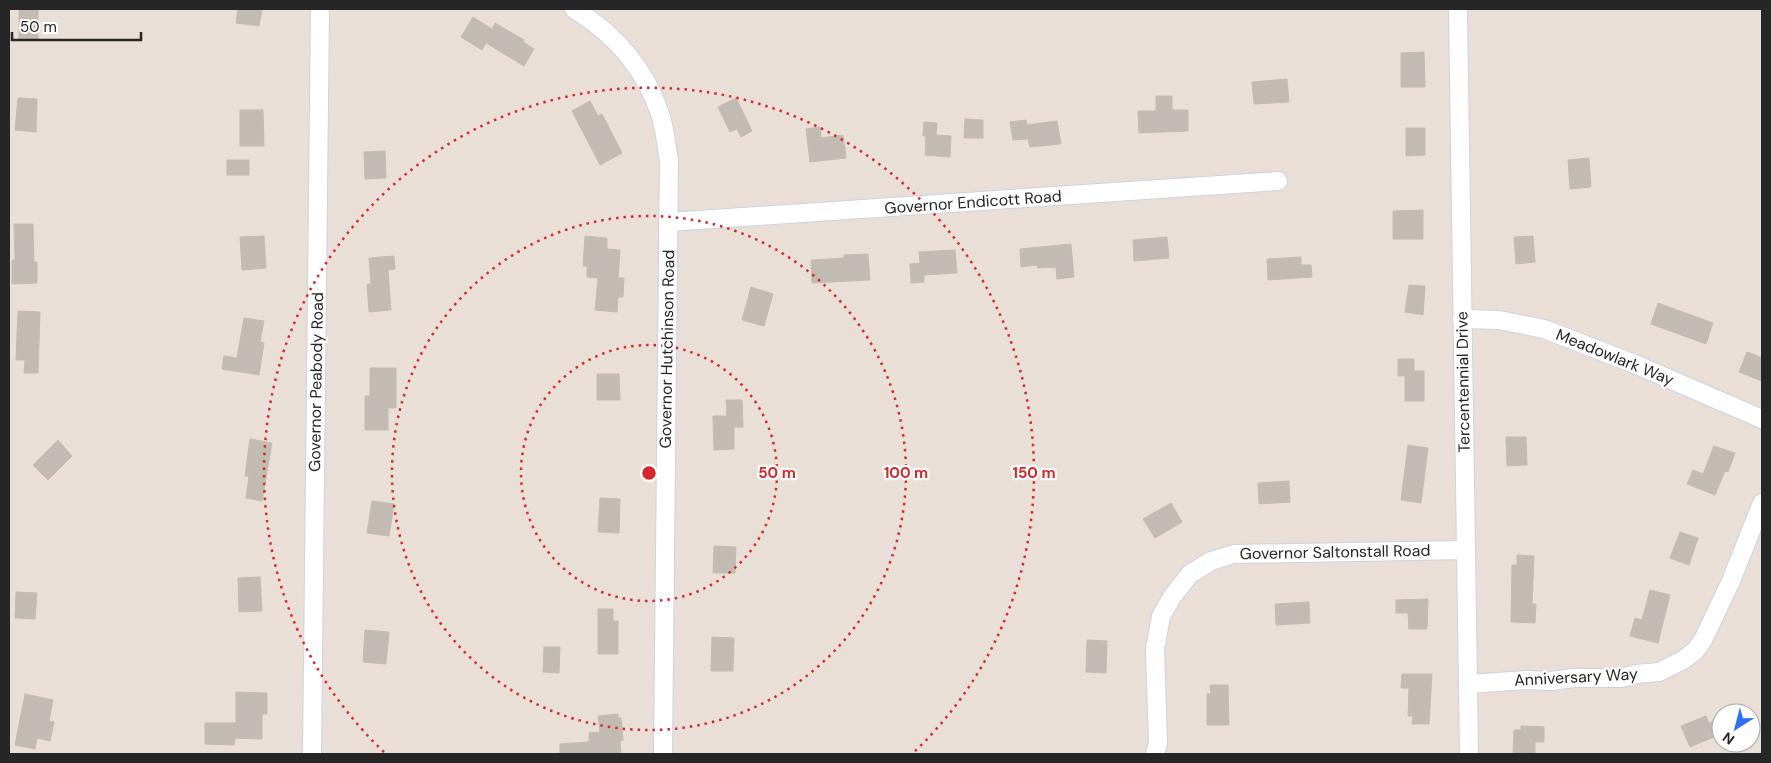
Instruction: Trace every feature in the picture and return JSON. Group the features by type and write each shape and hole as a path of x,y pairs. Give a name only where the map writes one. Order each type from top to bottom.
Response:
{"street":[{"name":"Governor Peabody Road","path":"312,754 320,9"},
{"name":"Governor Hutchinson Road","path":"574,9 615,39 642,73 660,115 669,160 663,754"},
{"name":"Tercentennial Drive","path":"1458,9 1469,754"},
{"name":"Governor Endicott Road","path":"668,222 1278,181"},
{"name":"Meadowlark Way","path":"1462,319 1500,320 1544,328 1762,419"},
{"name":"Anniversary Way","path":"1468,684 1527,680 1551,682 1574,678 1621,678 1636,674 1659,672 1683,660 1695,651 1703,640 1762,503"},
{"name":"Governor Saltonstall Road","path":"1155,754 1158,744 1155,648 1161,616 1172,597 1190,574 1211,560 1234,554 1466,550"}],"building":[{"path":"19,9 38,9 38,40 19,40"},
{"path":"238,9 262,9 259,26 236,23"},
{"path":"473,17 492,29 495,23 524,40 523,42 534,49 524,66 486,43 482,50 461,37"},
{"path":"1424,52 1425,87 1401,87 1401,53"},
{"path":"1287,79 1289,102 1254,104 1252,82"},
{"path":"1156,96 1172,96 1172,110 1188,110 1188,131 1139,133 1138,111 1156,111"},
{"path":"18,98 37,99 36,132 15,130"},
{"path":"736,98 752,131 741,137 737,129 730,132 718,107"},
{"path":"590,101 598,116 602,114 622,153 600,165 572,111"},
{"path":"240,110 263,110 264,146 240,146"},
{"path":"965,119 983,120 983,138 964,138"},
{"path":"1026,120 1027,125 1057,121 1061,144 1030,147 1028,139 1013,140 1010,122"},
{"path":"924,122 937,123 936,135 951,136 950,157 925,155 926,136 923,136"},
{"path":"820,127 821,138 843,135 846,158 810,162 806,129"},
{"path":"1406,128 1425,128 1425,155 1406,156"},
{"path":"385,151 386,178 365,179 364,152"},
{"path":"1589,158 1591,187 1570,189 1568,160"},
{"path":"227,160 249,160 249,175 227,175"},
{"path":"1423,210 1423,239 1393,239 1393,211"},
{"path":"14,224 33,224 34,262 37,262 37,283 12,284 12,260 15,260"},
{"path":"264,236 266,268 242,270 240,237"},
{"path":"585,236 607,238 607,249 620,250 618,278 624,278 623,297 618,297 617,312 595,310 598,278 587,277 587,266 583,266"},
{"path":"1533,236 1535,262 1516,264 1514,237"},
{"path":"1167,237 1169,258 1134,261 1133,240"},
{"path":"1071,244 1074,277 1057,279 1056,267 1038,268 1037,265 1021,267 1020,249"},
{"path":"955,250 957,273 924,275 924,282 911,283 910,264 920,263 919,252"},
{"path":"868,254 870,280 812,283 811,260 844,258 844,255"},
{"path":"394,256 395,269 388,270 391,310 369,312 367,284 371,284 369,258"},
{"path":"1301,257 1301,265 1311,265 1312,277 1268,280 1267,259"},
{"path":"1409,285 1425,286 1423,315 1405,312"},
{"path":"751,287 773,294 764,326 742,320"},
{"path":"1658,303 1713,323 1706,344 1651,324"},
{"path":"18,311 40,312 38,373 24,373 25,360 16,360"},
{"path":"244,318 264,321 260,342 264,343 259,375 222,369 224,356 237,358"},
{"path":"1747,352 1762,358 1762,381 1739,372"},
{"path":"1398,359 1414,359 1414,371 1424,371 1424,401 1405,401 1405,376 1398,376"},
{"path":"370,368 396,368 396,408 388,408 388,430 365,430 365,396 370,396"},
{"path":"597,374 619,374 620,400 597,400"},
{"path":"726,400 742,400 743,427 734,427 734,449 714,450 713,416 727,416"},
{"path":"1506,437 1526,437 1527,465 1507,466"},
{"path":"250,439 272,443 262,501 246,498 249,476 245,476"},
{"path":"58,440 72,456 48,480 33,465"},
{"path":"1408,445 1428,448 1421,503 1401,500"},
{"path":"1714,446 1735,453 1728,472 1725,471 1715,495 1687,484 1693,470 1703,474"},
{"path":"1289,481 1290,502 1259,504 1258,483"},
{"path":"600,498 620,499 619,533 598,532"},
{"path":"372,501 394,504 389,536 367,533"},
{"path":"1171,503 1182,522 1155,538 1143,519"},
{"path":"1680,532 1698,538 1689,565 1670,558"},
{"path":"714,546 736,547 735,573 713,573"},
{"path":"1517,555 1534,556 1532,604 1536,604 1535,623 1511,622 1512,565 1517,565"},
{"path":"260,577 262,611 239,612 238,578"},
{"path":"1650,590 1670,595 1658,643 1630,636 1635,618 1642,620"},
{"path":"16,592 37,593 35,619 15,618"},
{"path":"1428,599 1427,629 1409,629 1408,613 1396,613 1396,600"},
{"path":"1309,602 1310,623 1276,625 1275,604"},
{"path":"598,609 613,609 613,621 618,621 618,654 598,654"},
{"path":"365,630 389,632 386,664 363,662"},
{"path":"712,637 734,638 733,671 711,671"},
{"path":"1087,640 1107,641 1106,673 1086,672"},
{"path":"544,647 560,647 559,673 543,672"},
{"path":"1402,674 1432,674 1429,724 1412,724 1413,716 1408,716 1409,688 1401,688"},
{"path":"1210,685 1228,685 1229,725 1207,725 1207,694 1211,694"},
{"path":"236,692 267,693 267,714 262,714 262,739 235,738 234,745 205,744 205,723 236,723"},
{"path":"25,694 53,700 49,721 54,722 50,741 37,738 35,749 15,745"},
{"path":"618,714 618,718 621,718 623,740 620,741 621,754 560,754 560,744 589,742 589,733 600,732 598,716"},
{"path":"1706,716 1709,723 1711,722 1711,738 1690,747 1681,726"},
{"path":"1521,726 1544,727 1544,742 1535,742 1535,754 1513,754 1514,730 1521,730"}]}
